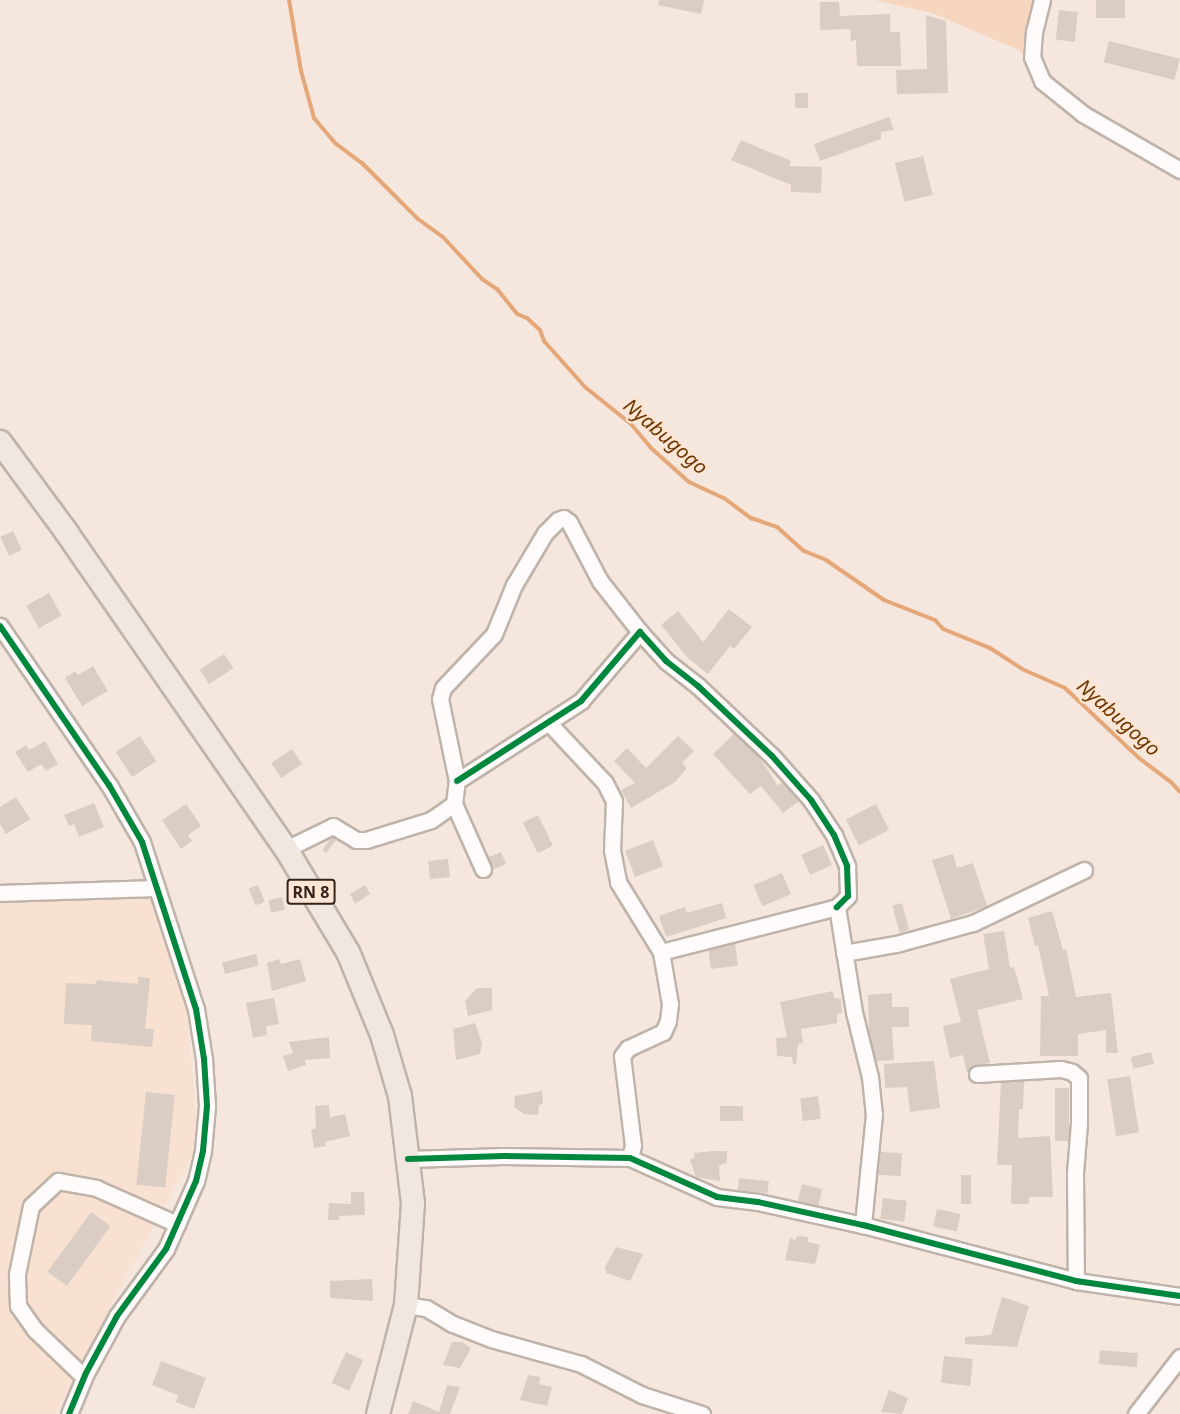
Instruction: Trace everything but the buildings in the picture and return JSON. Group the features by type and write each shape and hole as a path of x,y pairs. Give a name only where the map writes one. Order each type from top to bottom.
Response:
{"main road":[{"name":"RN 8","path":"0,442 67,533 286,849 348,952 382,1035 400,1096 412,1203 406,1305 378,1414"}],"street":[{"path":"1042,0 1034,31 1032,57 1042,81 1083,114 1180,170"},
{"path":"483,869 454,804 456,781 440,699 442,688 494,634 514,585 545,533 558,520 564,518 569,522 600,581 640,632 666,661 698,686 772,756 811,800 834,835 847,866 850,890 848,896 837,907 661,952"},
{"path":"0,626 110,785 142,842 196,1009 204,1059 207,1106 203,1151 196,1181 166,1249 117,1316 84,1377 69,1414"},
{"path":"456,781 581,701 640,632"},
{"path":"548,722 605,783 614,801 612,850 618,882 661,952 669,1004 668,1021 663,1032 628,1048 622,1056 633,1145 630,1158"},
{"path":"286,849 333,826 356,840 366,840 431,820 454,804"},
{"path":"844,953 897,944 973,923 1084,870"},
{"path":"0,893 157,888"},
{"path":"837,907 844,953 870,1077 874,1114 863,1225"},
{"path":"977,1074 1061,1069 1072,1072 1079,1078 1075,1173 1076,1281"},
{"path":"408,1159 504,1156 630,1158 686,1186 717,1197 758,1202 863,1225 1076,1281 1180,1296"},
{"path":"84,1377 35,1330 18,1306 17,1274 31,1206 58,1181 96,1188 177,1224"},
{"path":"406,1305 426,1308 468,1331 491,1339 581,1364 642,1395 702,1414"},
{"path":"1136,1414 1180,1357"}],"shaded area":[{"path":"874,0 1034,0 1022,54 1019,50 932,13"},
{"path":"155,895 184,986 199,1143 118,1291 55,1414 0,1414 0,897"}],"waterway":[{"name":"Nyabugogo","path":"289,0 301,71 314,118 335,143 362,163 418,219 443,237 482,279 497,289 517,314 527,318 540,330 544,341 585,387 631,424 651,448 689,482 724,498 751,518 777,527 804,551 826,560 884,600 935,620 943,629 990,648 1022,669 1065,688 1139,758 1171,782 1180,792"}],"cycle path":[{"path":"0,626 109,785 142,842 196,1009 204,1059 207,1106 203,1151 196,1181 166,1249 117,1316 86,1373 69,1414"},
{"path":"457,781 581,701 640,632 666,661 698,686 772,756 811,800 834,835 847,866 848,896 837,907"},
{"path":"408,1159 504,1156 630,1158 717,1197 758,1202 863,1225 1076,1281 1180,1296"}]}
